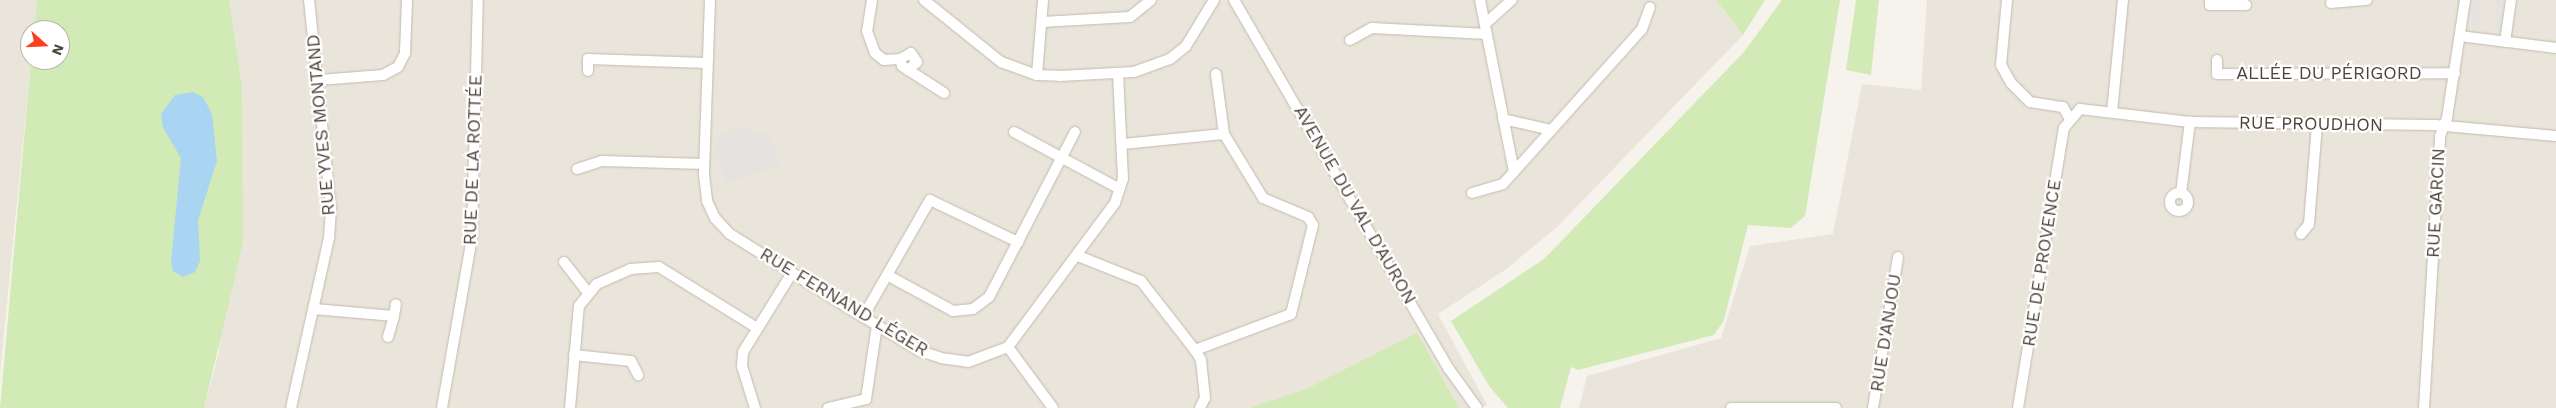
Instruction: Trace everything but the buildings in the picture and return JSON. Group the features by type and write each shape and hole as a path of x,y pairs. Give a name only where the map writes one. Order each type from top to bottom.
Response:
{"street":[{"name":"RUE YVES MONTAND","path":"291,408 314,309 331,209 319,80 309,0"},
{"path":"319,80 383,75 398,67 405,53 406,0"},
{"name":"RUE DE LA ROTTÉE","path":"442,408 472,238 478,0"},
{"name":"RUE FERNAND LÉGER","path":"710,0 704,164 707,201 715,218 730,234 877,325 941,358 968,362 1008,347"},
{"path":"872,0 867,31 875,53 884,60 900,59 904,54 916,56 918,62 908,70"},
{"path":"924,0 990,55 1037,75 1118,73 1150,69 1170,59 1186,46 1214,0"},
{"path":"1037,75 1042,0"},
{"path":"1042,22 1130,17 1151,0"},
{"name":"AVENUE DU VAL D'AURON","path":"1234,0 1449,369 1477,408"},
{"path":"1480,0 1514,172"},
{"path":"1350,40 1372,28 1486,29 1512,0"},
{"path":"2007,0 2002,65 2011,84 2030,102 2063,107 2070,119"},
{"path":"2112,112 2123,0"},
{"path":"2210,0 2210,5 2246,6"},
{"path":"2331,3 2367,0"},
{"name":"RUE GARCIN","path":"2424,408 2444,125 2455,73 2464,0"},
{"path":"2505,42 2511,0"},
{"path":"1472,193 1503,184 1642,28 1650,7"},
{"path":"2460,36 2556,48"},
{"path":"588,71 588,59 707,63"},
{"path":"900,59 908,70 944,93"},
{"name":"ALLÉE DU PÉRIGORD","path":"2217,60 2217,74 2455,73"},
{"path":"1053,408 1008,347 1078,256 1120,189 1123,144 1118,73"},
{"path":"1195,350 1291,314 1312,226 1308,217 1263,198 1224,134 1216,74"},
{"name":"RUE PROUDHON","path":"2070,119 2080,108 2190,122 2317,126 2444,125 2556,136"},
{"path":"1503,119 1551,130"},
{"name":"RUE DE PROVENCE","path":"2018,408 2064,128 2070,119"},
{"path":"2181,193 2190,122"},
{"path":"2301,234 2309,224 2317,126"},
{"path":"1014,132 1120,189"},
{"path":"887,275 953,311 973,309 989,297 1075,132"},
{"path":"1123,144 1224,134"},
{"path":"577,169 602,161 704,164"},
{"path":"863,316 930,200 1018,242"},
{"path":"1078,256 1141,281 1201,360 1205,398 1200,408"},
{"name":"RUE D'ANJOU","path":"1873,408 1898,257"},
{"path":"564,262 587,291"},
{"path":"570,408 579,306 587,291 630,269 659,267 757,328"},
{"path":"756,408 742,366 743,352 792,272"},
{"path":"388,337 396,304"},
{"path":"314,309 394,316"},
{"path":"828,408 866,399 877,325"},
{"path":"574,355 631,361 638,375"},
{"path":"1731,408 1836,408"}],"shaded area":[{"path":"0,0 37,0 35,20 20,20 20,70 30,70 0,374"},
{"path":"227,0 1716,0 1743,35 1556,228 1505,270 1438,314 1487,405 1478,408 1459,408 1438,375 1306,389 1249,408 204,408 219,352"},
{"path":"1927,0 2556,0 2556,408 1579,408 1587,376 1721,338 1750,246 1833,234 1862,84 1921,90"},
{"path":"2472,0 2479,0 2479,26 2472,26"},
{"path":"2495,0 2503,0 2503,28 2495,28"},
{"path":"745,125 750,132 768,132 781,164 726,184 716,155 716,136"}],"green space":[{"path":"37,0 229,0 242,87 243,243 204,408 0,408 30,70 70,70 70,20 35,20"},
{"path":"1716,0 1765,0 1743,35"},
{"path":"1782,0 1840,0 1805,216 1791,228 1748,225 1724,320 1714,335 1578,370 1571,367 1560,408 1508,408 1489,386 1451,321 1544,259 1744,52"},
{"path":"1856,0 1879,0 1871,75 1846,70"},
{"path":"1417,333 1459,408 1249,408 1306,389"}],"water":[{"path":"193,92 203,97 212,114 217,161 198,220 200,261 195,272 183,277 173,271 171,262 181,158 163,128 161,114 175,95"}]}
